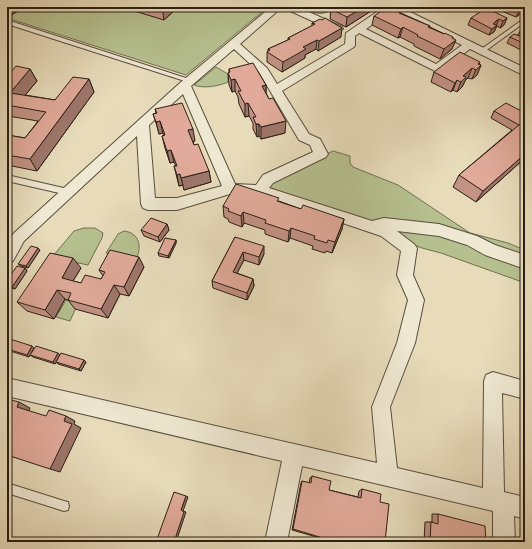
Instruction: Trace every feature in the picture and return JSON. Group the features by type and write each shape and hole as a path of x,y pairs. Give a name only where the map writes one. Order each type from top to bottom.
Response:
{"street":[{"path":"7,256 18,237 188,83 277,7"},
{"path":"290,7 315,19 355,32 437,69 470,45"},
{"path":"276,90 350,45 355,32 392,7 525,72"},
{"path":"315,19 325,18 331,14"},
{"path":"234,44 263,70 304,138 315,142 321,154 268,179 260,190"},
{"path":"188,83 230,189"},
{"path":"143,124 148,204 177,204 230,189 260,190 386,232 409,248 405,275 416,300 406,343 381,408 388,476"},
{"path":"370,227 384,224 439,230 472,240 490,250 525,262"},
{"path":"504,542 498,501 493,381 525,390"},
{"path":"7,387 525,508"},
{"path":"276,542 294,454"}],"lane":[{"path":"482,51 525,20"},
{"path":"7,22 188,83"},
{"path":"7,178 68,192"},
{"path":"7,488 64,506"}],"green space":[{"path":"26,7 268,7 186,75 7,18"},
{"path":"301,7 337,7 327,12 316,13"},
{"path":"216,67 228,74 228,82 220,85 202,87 194,85"},
{"path":"333,151 350,156 350,163 353,167 398,185 470,233 508,243 525,250 525,283 441,253 422,248 327,209 267,187 271,180"},
{"path":"84,228 95,228 103,233 102,238 88,265 59,259 47,263 74,231"},
{"path":"124,231 129,232 138,241 139,250 136,260 106,253 118,234"},
{"path":"66,300 78,303 70,321 56,317"}],"building":[{"path":"332,7 364,7 347,17 331,9 334,8"},
{"path":"387,7 391,9 393,8 401,12 399,13 430,26 428,27 444,34 445,33 456,40 444,49 417,36 418,35 403,27 401,29 374,16"},
{"path":"510,7 521,7 523,8 519,11"},
{"path":"486,8 507,18 503,21 499,19 496,21 493,24 497,25 492,29 471,18"},
{"path":"325,18 342,28 319,41 317,40 303,47 306,49 283,62 267,52 270,50 268,49 290,39 288,38 315,24 312,23"},
{"path":"525,31 525,44 510,37 514,34 519,36"},
{"path":"460,52 480,62 478,64 481,65 476,70 472,68 463,76 466,77 461,82 457,80 455,83 434,72"},
{"path":"253,63 266,85 262,86 269,99 273,98 286,121 261,127 259,124 256,124 253,117 256,117 248,103 245,104 238,91 241,91 235,79 231,80 228,73 230,72 229,69"},
{"path":"16,66 30,69 10,93 55,100 73,77 89,79 30,159 7,155 7,135 25,138 46,112 7,105 7,76"},
{"path":"182,103 193,129 188,130 194,145 198,144 209,171 181,178 180,174 177,175 174,166 177,166 171,150 167,151 162,136 165,135 160,121 156,122 153,114 157,113 155,109"},
{"path":"506,103 525,113 525,120 519,125 494,111"},
{"path":"525,120 525,154 483,191 459,175"},
{"path":"236,184 279,198 277,201 301,209 303,205 344,219 335,242 328,240 327,243 314,239 315,236 291,228 289,231 265,223 266,220 243,212 241,216 228,211 229,209 223,206"},
{"path":"151,218 167,224 158,237 141,230"},
{"path":"235,237 264,246 259,257 243,252 233,272 253,279 247,293 212,281"},
{"path":"165,238 176,240 168,256 158,253"},
{"path":"31,246 38,248 26,266 18,264"},
{"path":"110,250 139,257 124,287 114,285 101,309 68,300 71,293 57,290 45,310 17,302 50,253 73,258 62,278 81,283 85,275 101,279 105,272 99,270"},
{"path":"17,266 25,268 12,287 7,286 7,280"},
{"path":"10,339 32,346 27,355 7,349 7,344"},
{"path":"36,346 58,353 53,362 30,355"},
{"path":"61,353 84,360 79,369 56,362"},
{"path":"7,399 19,402 17,407 46,416 49,410 66,416 64,421 72,424 50,469 7,455"},
{"path":"312,476 331,481 329,490 361,498 362,489 381,494 380,502 389,504 385,542 336,542 293,529 302,481 311,483"},
{"path":"174,492 186,496 181,510 184,512 174,542 156,542"},
{"path":"438,514 485,526 486,542 430,542 431,522 438,524"}]}
